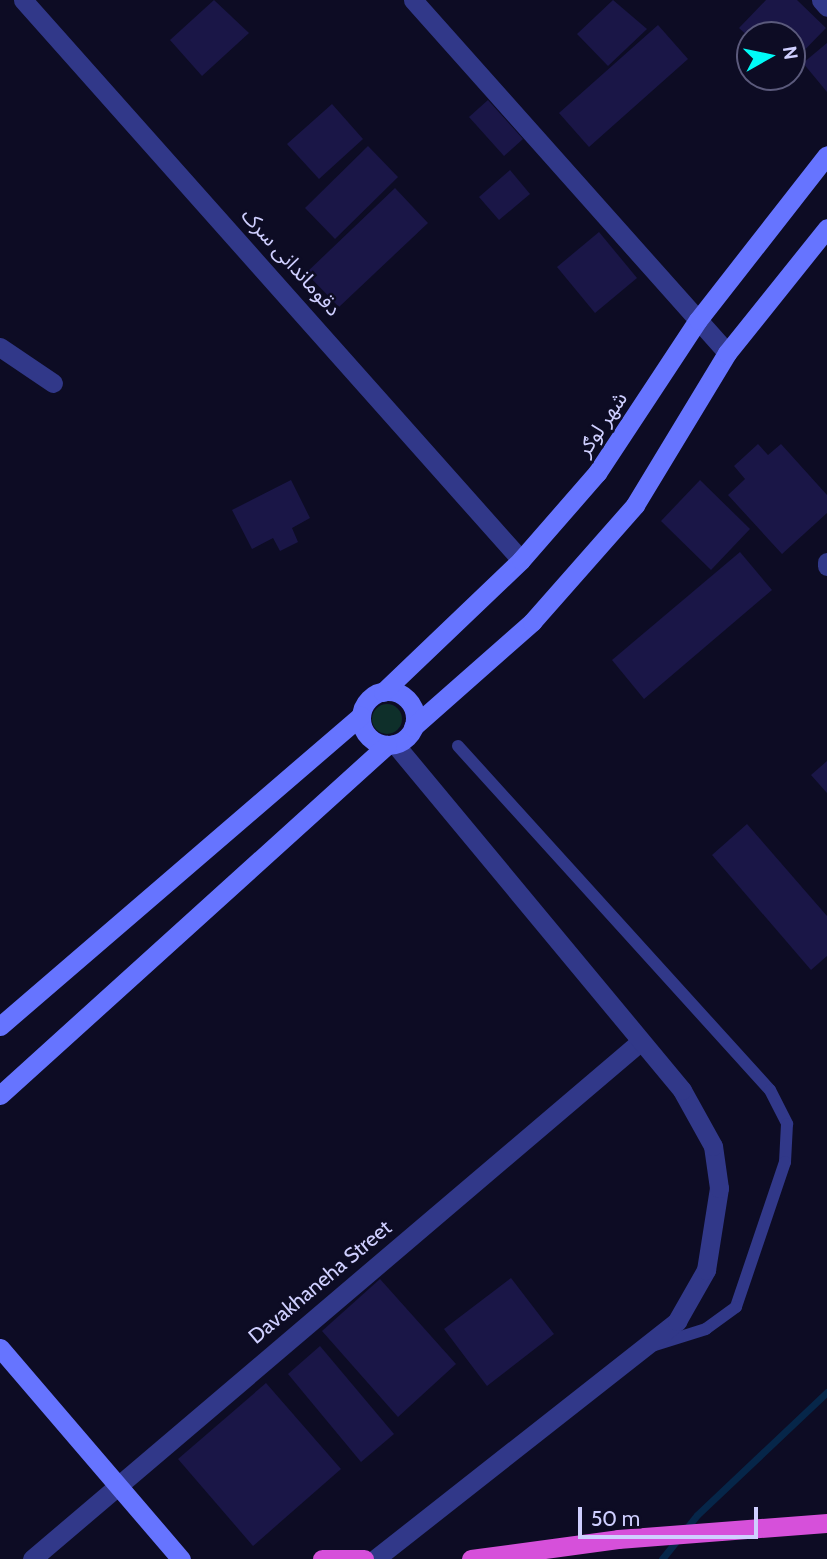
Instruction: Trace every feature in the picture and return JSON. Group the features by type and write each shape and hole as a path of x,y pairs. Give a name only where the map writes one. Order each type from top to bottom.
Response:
{"highway":[{"path":"471,1559 618,1539 737,1527 827,1523"},
{"path":"322,1559 364,1559"}],"main road":[{"name":"شهر لوګر","path":"383,692 521,560 597,473 698,320 827,155"},
{"path":"0,1095 532,622 635,505 727,353 827,228"},
{"path":"4,1016 361,716 368,700 383,692 408,701 413,727"},
{"path":"361,716 365,733 391,745"},
{"path":"0,1349 114,1485 181,1559"}],"street":[{"name":"دقوماندانی سرک","path":"23,0 521,560"},
{"path":"413,0 727,353"},
{"path":"821,0 827,7"},
{"path":"0,347 53,383"},
{"path":"375,1559 566,1403 652,1346 697,1294 716,1231 719,1188 701,1118 391,745"},
{"name":"Davakhaneha Street","path":"32,1559 114,1485 640,1042"}],"lane":[{"path":"458,746 770,1090 786,1124 785,1162 736,1307 706,1329 652,1346"}],"green space":[{"path":"387,704 398,708 402,719 398,730 387,734 376,730 372,719 376,708"}],"building":[{"path":"214,0 249,33 202,76 170,40"},
{"path":"613,0 647,29 608,66 577,34"},
{"path":"766,0 797,0 826,28 806,49 806,21 746,21"},
{"path":"658,25 688,59 589,147 559,113"},
{"path":"827,43 827,92 806,67 806,60"},
{"path":"488,100 523,139 504,156 469,117"},
{"path":"332,104 363,139 319,179 287,144"},
{"path":"368,146 398,177 335,239 305,208"},
{"path":"510,170 530,194 499,220 479,197"},
{"path":"395,188 428,223 339,307 306,273"},
{"path":"599,232 637,278 595,313 557,267"},
{"path":"758,444 768,455 781,444 827,495 827,513 782,554 728,495 745,479 734,466"},
{"path":"291,480 310,518 292,528 298,542 280,551 273,538 252,549 232,510"},
{"path":"700,480 750,529 711,570 661,521"},
{"path":"740,552 772,590 644,699 612,660"},
{"path":"827,761 827,793 811,775"},
{"path":"747,824 827,916 827,956 811,970 712,855"},
{"path":"511,1278 554,1334 487,1386 444,1329"},
{"path":"380,1279 456,1364 398,1417 322,1331"},
{"path":"320,1346 394,1434 361,1462 288,1374"},
{"path":"266,1383 341,1469 253,1546 178,1459"}],"waterway":[{"path":"662,1559 697,1515 827,1392"}]}
